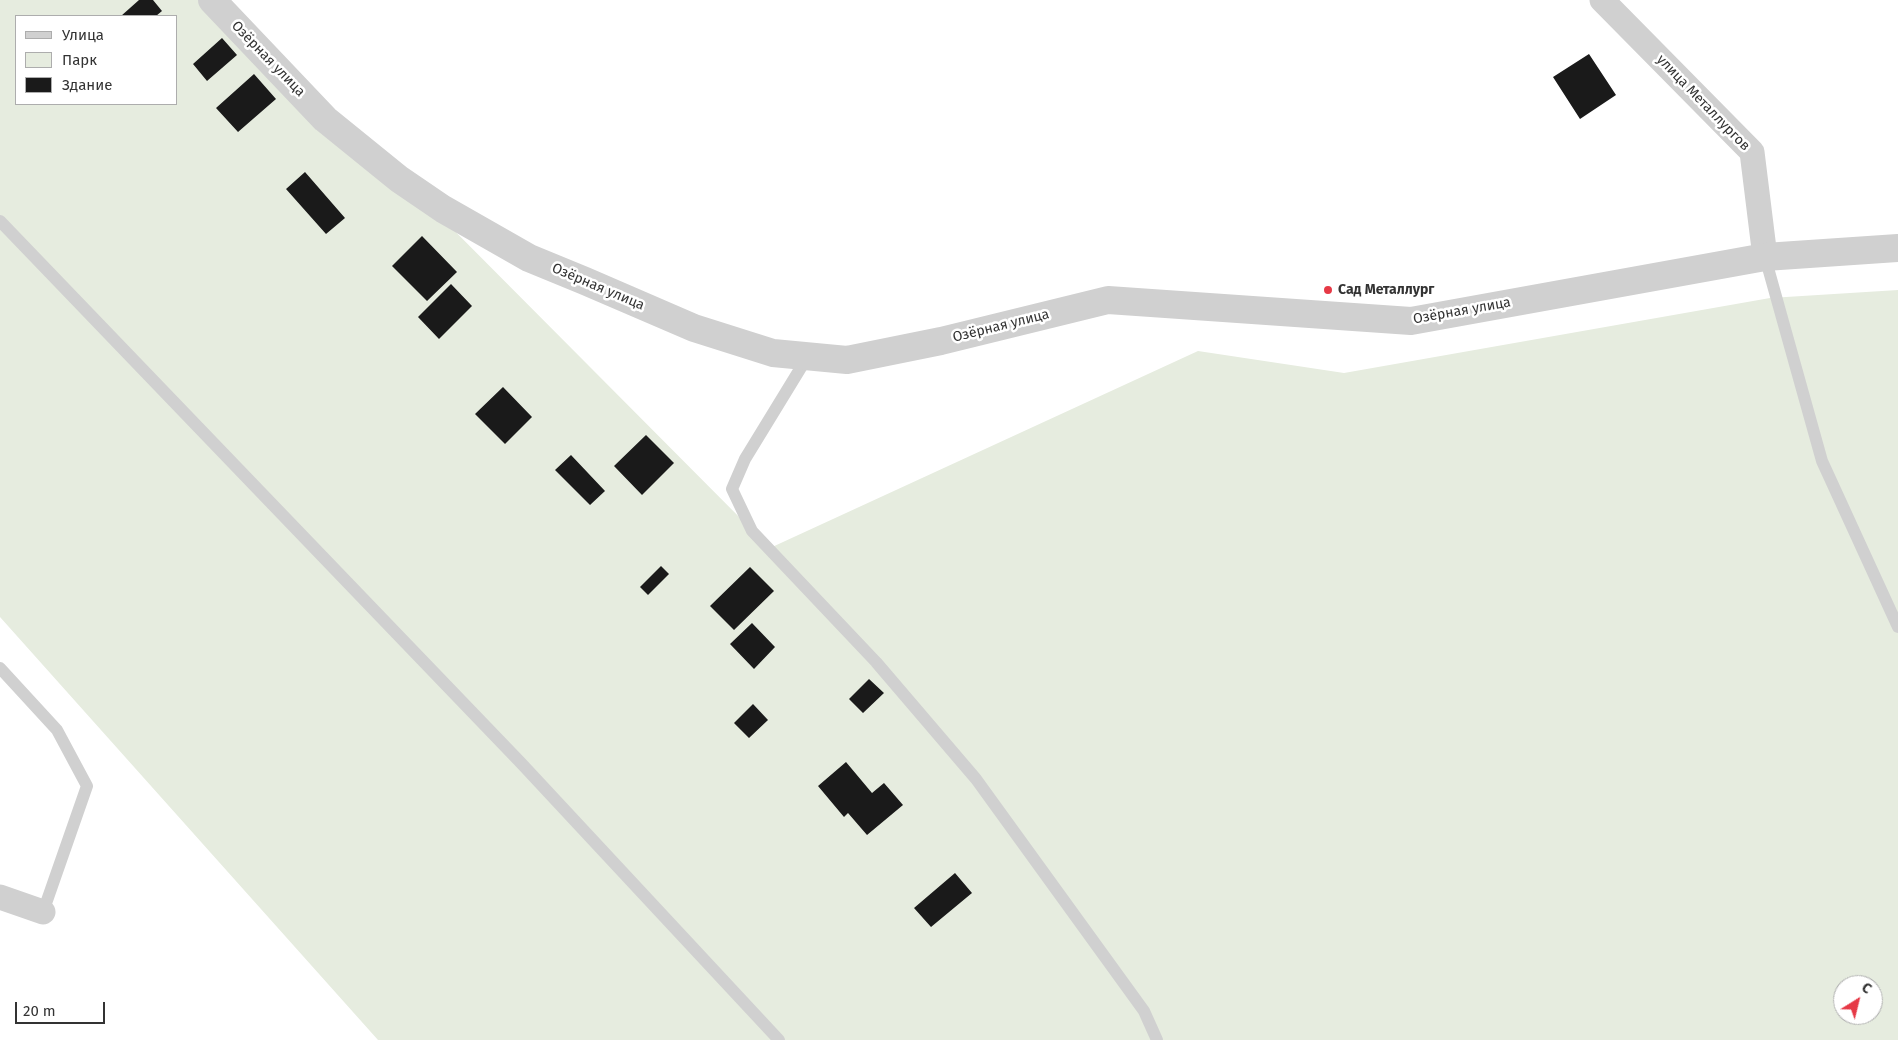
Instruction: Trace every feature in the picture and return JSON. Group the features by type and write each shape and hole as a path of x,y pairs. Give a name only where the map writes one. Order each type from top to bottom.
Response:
{"street":[{"name":"Озёрная улица","path":"212,0 325,119 399,179 443,209 529,258 694,328 774,353 847,360 941,341 1108,300 1411,321 1765,257 1898,248"},
{"name":"улица Металлургов","path":"1611,4 1752,152 1765,257"},
{"path":"0,897 43,912"}],"lane":[{"path":"0,221 514,756 778,1040"},
{"path":"1765,257 1822,461 1898,627"},
{"path":"808,356 745,459 732,489 752,532 876,662 976,779 1144,1011 1157,1040"},
{"path":"0,668 57,730 87,786 43,912"}],"green space":[{"path":"0,0 225,0 770,548 1198,351 1344,373 1770,298 1898,290 1898,1040 378,1040 0,617"}],"building":[{"path":"139,0 153,0 162,11 157,15 122,15"},
{"path":"222,38 237,55 207,81 193,64"},
{"path":"1589,54 1616,95 1580,119 1553,77"},
{"path":"254,74 276,99 238,132 216,108"},
{"path":"305,172 345,218 326,234 286,189"},
{"path":"422,236 457,272 427,301 392,266"},
{"path":"451,284 472,306 439,339 418,317"},
{"path":"503,387 532,417 505,444 475,414"},
{"path":"646,435 674,463 642,495 614,466"},
{"path":"571,455 605,491 590,505 555,470"},
{"path":"661,566 669,574 648,595 640,587"},
{"path":"750,567 774,591 734,630 710,606"},
{"path":"752,623 775,647 754,669 730,644"},
{"path":"869,679 884,693 863,713 849,699"},
{"path":"753,704 768,720 749,738 734,723"},
{"path":"846,762 872,793 884,783 903,805 867,835 848,813 844,817 818,786"},
{"path":"955,873 972,893 931,927 914,908"}],"place":[{"name":"Сад Металлург","path":"1328,290"}]}
